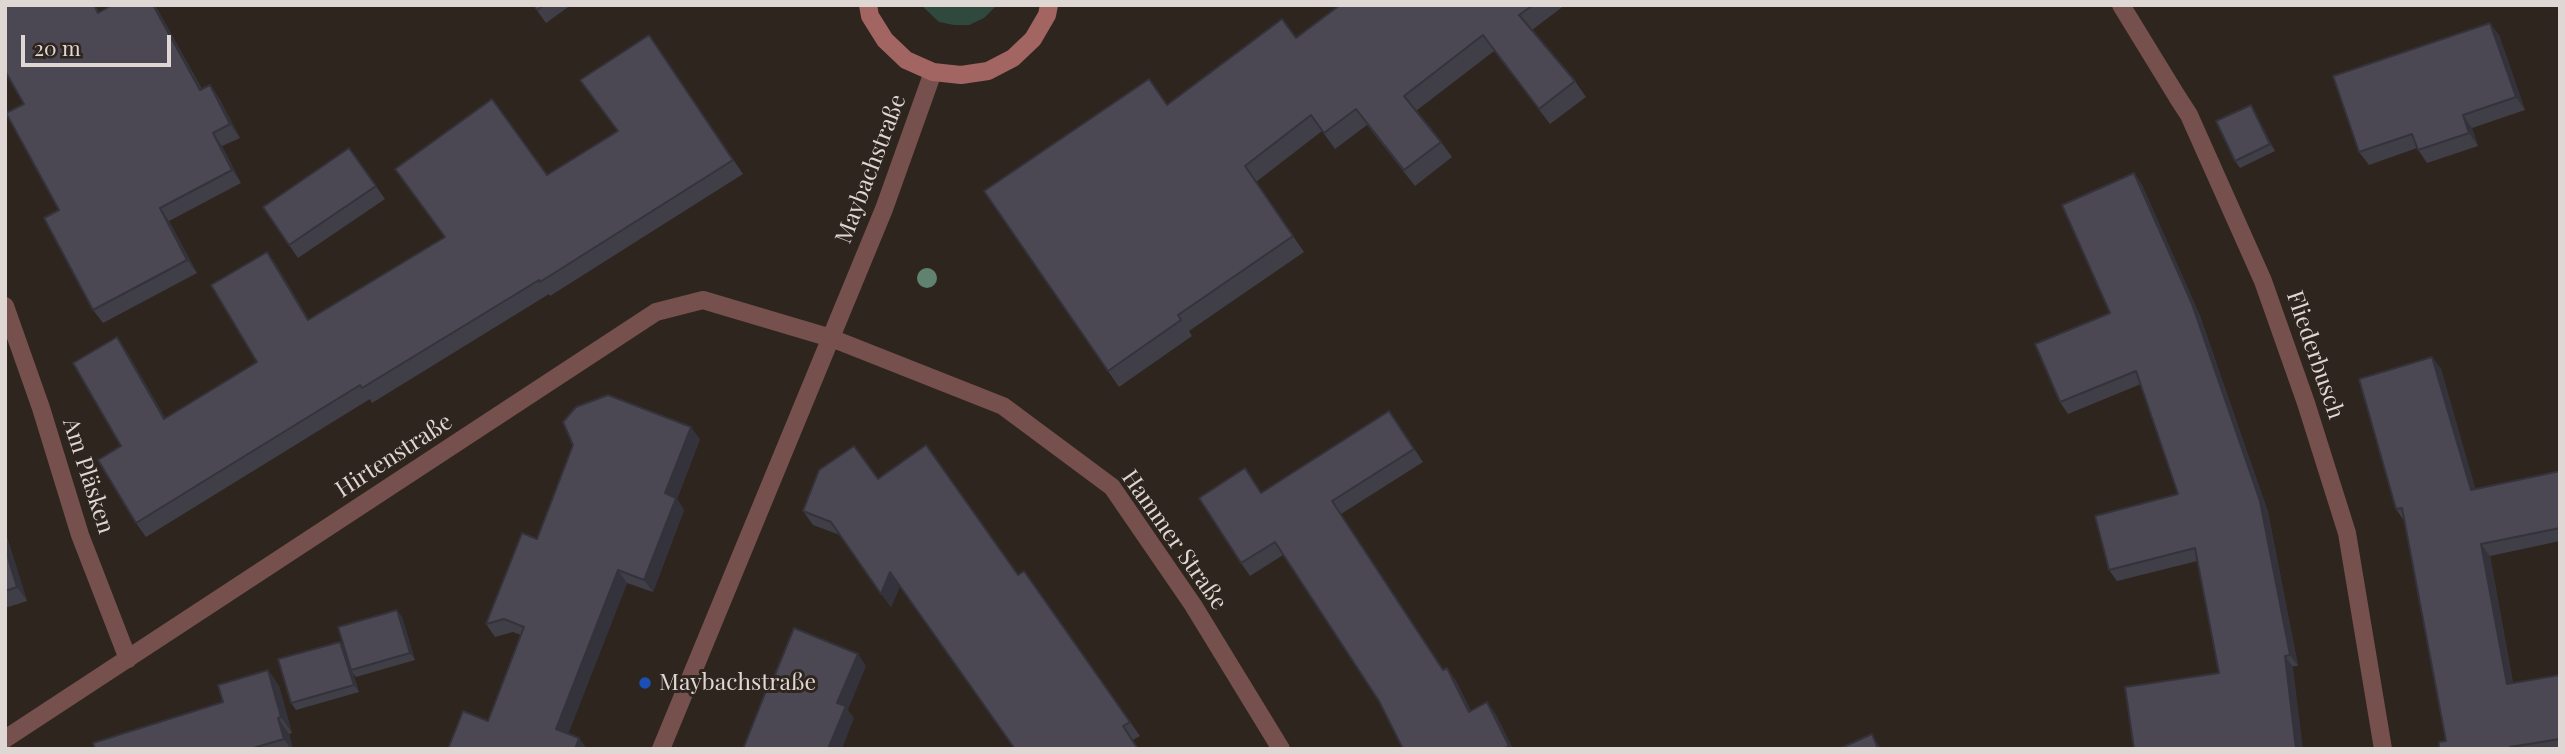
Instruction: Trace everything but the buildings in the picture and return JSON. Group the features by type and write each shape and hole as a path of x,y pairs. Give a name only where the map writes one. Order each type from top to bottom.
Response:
{"main road":[{"path":"868,5 870,16 885,40 906,60 933,72 961,75 988,71 1013,58 1033,39 1047,15 1049,5"}],"street":[{"name":"Fliederbusch","path":"2121,5 2189,114 2263,281 2306,403 2347,533 2383,749"},
{"name":"Maybachstraße","path":"661,749 884,209 933,72"},
{"name":"Hirtenstraße","path":"5,739 656,312 703,300 831,338"},
{"name":"Am Pläsken","path":"5,306 41,408 80,535 128,659"},
{"name":"Hammer Straße","path":"831,338 1003,406 1112,487 1193,605 1281,749"}],"green space":[{"path":"921,5 997,5 984,18 969,25 954,25 939,22"}],"place":[{"name":"Maybachstraße","path":"645,683"}]}
